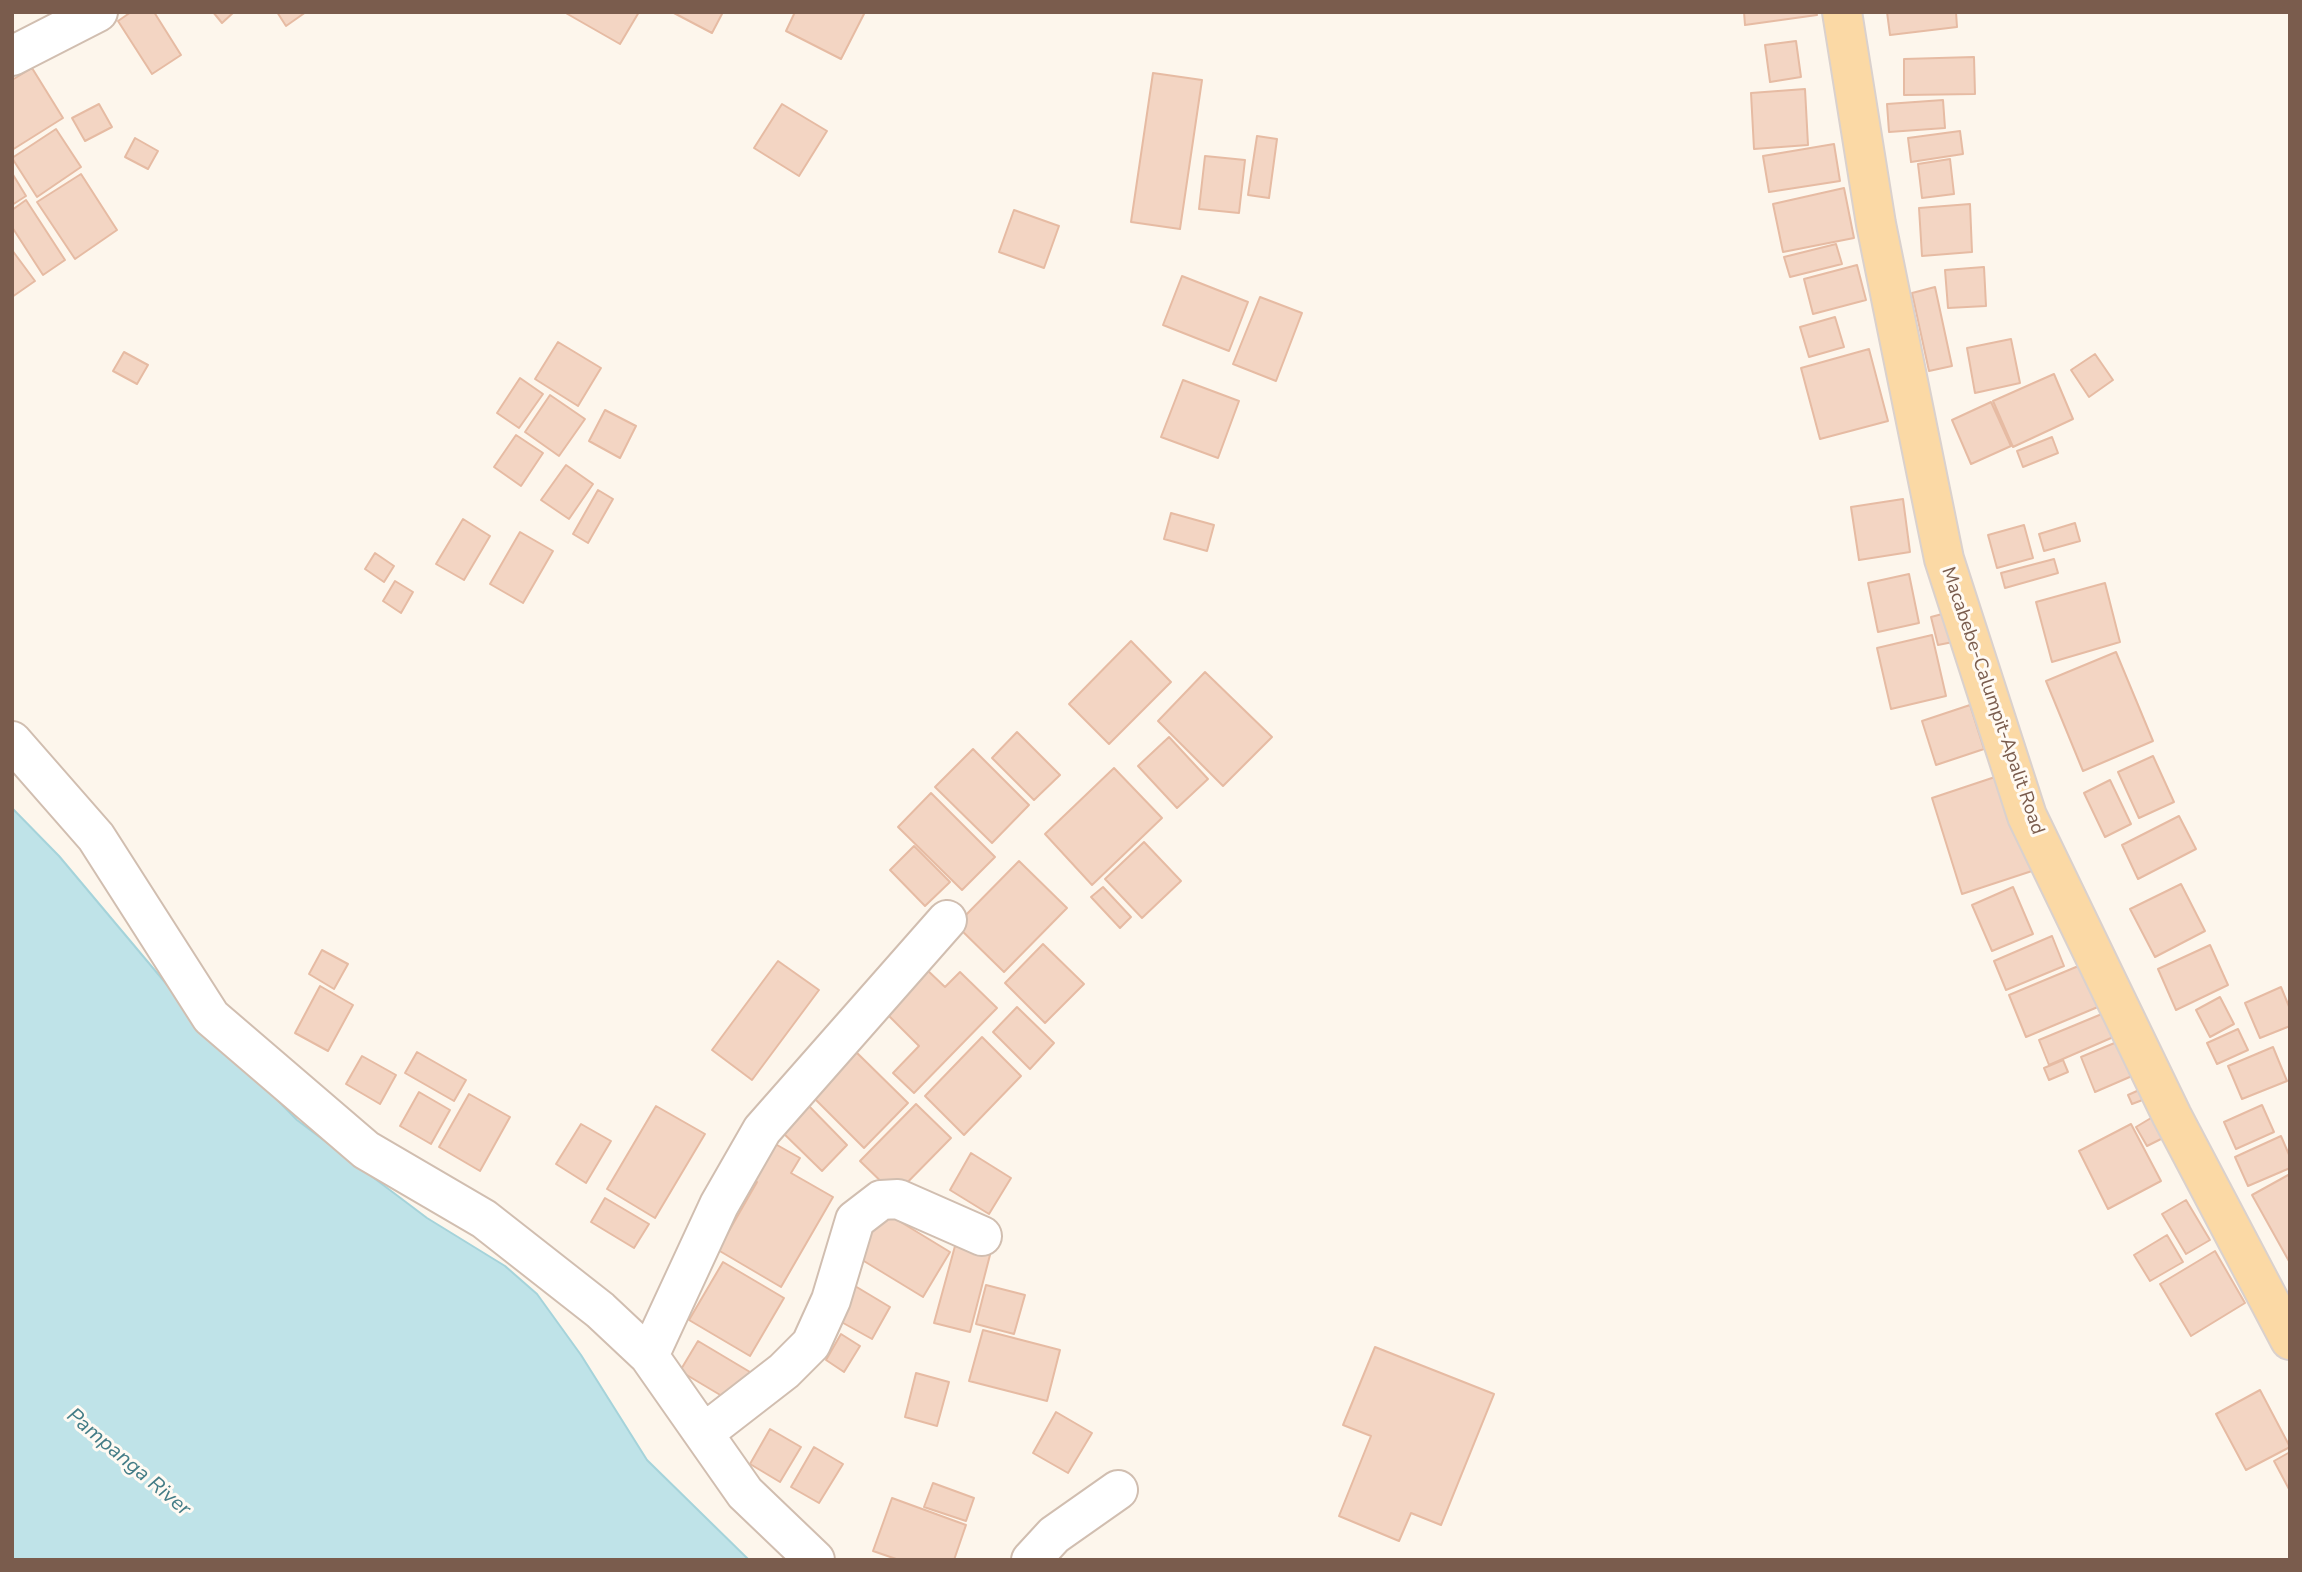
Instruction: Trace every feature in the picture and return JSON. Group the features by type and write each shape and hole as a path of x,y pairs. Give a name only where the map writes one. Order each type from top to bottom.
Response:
{"main road":[{"name":"Macabebe-Calumpit-Apalit Road","path":"1842,12 1876,224 1944,559 2027,816 2172,1116 2290,1340"}],"street":[{"path":"12,56 98,12"},
{"path":"12,741 96,837 211,1017 366,1150 484,1219 600,1310 649,1356 745,1493 815,1560"},
{"path":"649,1356 719,1205 762,1130 947,920"},
{"path":"704,1433 784,1371 811,1344 831,1300 855,1220 881,1200 898,1199 982,1236"},
{"path":"1031,1560 1054,1535 1118,1490"}],"water":[{"name":"Pampanga River","path":"12,808 59,856 179,999 297,1120 427,1218 505,1266 537,1294 581,1355 647,1460 749,1560 12,1560"}],"building":[{"path":"131,12 154,12 181,55 152,74 118,21"},
{"path":"213,12 234,12 222,23"},
{"path":"277,12 306,12 286,26"},
{"path":"564,12 639,12 620,44"},
{"path":"672,12 723,12 712,33"},
{"path":"795,12 865,12 841,59 786,31"},
{"path":"1744,12 1816,12 1817,15 1745,25"},
{"path":"1887,12 1956,12 1957,27 1890,35"},
{"path":"1796,41 1801,77 1770,82 1765,45"},
{"path":"1974,57 1975,94 1904,95 1904,59"},
{"path":"32,68 63,118 12,150 12,80"},
{"path":"1153,73 1202,80 1180,229 1131,222"},
{"path":"1805,89 1808,145 1754,149 1751,93"},
{"path":"1943,100 1945,128 1889,132 1887,104"},
{"path":"99,104 112,127 85,141 72,118"},
{"path":"782,104 827,131 799,176 754,148"},
{"path":"56,129 81,167 37,197 12,158"},
{"path":"1960,131 1963,154 1911,162 1908,138"},
{"path":"1257,136 1277,139 1269,198 1248,195"},
{"path":"135,138 158,151 148,169 125,157"},
{"path":"1834,144 1840,181 1769,192 1763,156"},
{"path":"1205,156 1245,160 1239,213 1199,209"},
{"path":"1950,159 1954,194 1922,198 1918,164"},
{"path":"12,173 26,196 12,205"},
{"path":"81,174 117,230 75,259 37,202"},
{"path":"1844,188 1854,238 1783,252 1773,204"},
{"path":"26,200 65,260 43,275 12,227 12,210"},
{"path":"1970,204 1972,252 1922,256 1919,208"},
{"path":"1014,210 1059,226 1044,268 999,252"},
{"path":"1836,244 1842,264 1790,277 1784,257"},
{"path":"12,250 35,281 12,297"},
{"path":"1857,265 1866,300 1813,314 1804,279"},
{"path":"1984,267 1986,306 1948,308 1945,270"},
{"path":"1182,276 1248,302 1229,351 1163,325"},
{"path":"1935,287 1952,366 1929,371 1912,293"},
{"path":"1260,297 1302,313 1276,381 1233,364"},
{"path":"1835,317 1844,347 1809,357 1800,327"},
{"path":"2011,339 2020,383 1975,393 1967,348"},
{"path":"558,342 601,368 578,406 535,379"},
{"path":"1869,349 1888,421 1820,439 1801,368"},
{"path":"124,352 148,365 137,384 113,371"},
{"path":"2095,354 2113,380 2089,397 2071,370"},
{"path":"2054,374 2073,419 2013,447 1993,401"},
{"path":"520,378 543,394 519,428 497,413"},
{"path":"1183,380 1239,401 1218,458 1161,437"},
{"path":"550,395 585,419 559,456 525,432"},
{"path":"1991,402 2011,446 1971,464 1952,420"},
{"path":"605,410 636,426 620,458 589,441"},
{"path":"516,435 543,453 521,486 494,467"},
{"path":"2052,437 2058,453 2023,467 2017,451"},
{"path":"566,465 593,484 569,519 541,500"},
{"path":"598,490 613,499 588,543 573,534"},
{"path":"1903,499 1910,552 1859,560 1851,507"},
{"path":"1171,513 1214,525 1207,551 1164,539"},
{"path":"463,519 490,536 464,580 436,564"},
{"path":"2075,523 2080,541 2044,551 2039,534"},
{"path":"2024,525 2033,558 1997,568 1988,535"},
{"path":"520,532 553,551 523,603 490,584"},
{"path":"375,553 394,566 384,582 365,569"},
{"path":"2054,559 2058,573 2005,588 2001,573"},
{"path":"1909,574 1919,623 1878,632 1868,583"},
{"path":"395,581 413,592 401,613 383,601"},
{"path":"2105,583 2120,642 2052,662 2036,602"},
{"path":"1946,613 1953,642 1938,645 1931,617"},
{"path":"1932,635 1946,696 1891,709 1877,648"},
{"path":"1131,641 1171,682 1109,744 1069,704"},
{"path":"2116,652 2153,741 2083,771 2046,681"},
{"path":"1205,672 1272,737 1223,786 1158,721"},
{"path":"1970,705 1984,749 1936,765 1922,721"},
{"path":"1017,732 1060,775 1034,800 992,758"},
{"path":"1169,737 1208,779 1177,808 1138,766"},
{"path":"973,749 1029,805 992,843 935,787"},
{"path":"2153,756 2174,802 2139,818 2118,772"},
{"path":"1114,768 1162,818 1092,885 1045,834"},
{"path":"2004,774 2035,870 1962,894 1932,798"},
{"path":"2110,780 2131,824 2105,837 2084,793"},
{"path":"931,793 995,857 962,890 898,827"},
{"path":"2179,816 2196,849 2138,879 2122,845"},
{"path":"1144,842 1181,881 1142,918 1105,879"},
{"path":"914,846 950,882 925,906 890,870"},
{"path":"1019,861 1067,908 1004,972 956,925"},
{"path":"2181,884 2205,931 2155,957 2130,909"},
{"path":"1103,887 1131,917 1120,928 1091,897"},
{"path":"2013,887 2033,934 1992,951 1972,905"},
{"path":"2052,936 2064,966 2006,990 1994,961"},
{"path":"1043,944 1084,984 1045,1023 1005,983"},
{"path":"2210,945 2228,985 2176,1010 2158,969"},
{"path":"322,950 348,964 334,989 309,974"},
{"path":"778,961 819,990 752,1080 712,1050"},
{"path":"2088,962 2105,1004 2026,1037 2009,995"},
{"path":"925,968 945,987 960,972 997,1008 914,1093 893,1073 919,1046 883,1010"},
{"path":"320,986 353,1005 328,1051 295,1033"},
{"path":"2281,987 2290,1009 2290,1026 2260,1038 2245,1003"},
{"path":"2220,997 2234,1024 2210,1037 2196,1010"},
{"path":"1017,1007 1054,1043 1030,1069 993,1032"},
{"path":"2109,1011 2118,1035 2049,1065 2039,1040"},
{"path":"2238,1029 2248,1050 2217,1064 2207,1043"},
{"path":"982,1037 1021,1076 964,1135 925,1096"},
{"path":"2124,1039 2139,1073 2095,1092 2081,1057"},
{"path":"851,1047 908,1103 864,1148 807,1091"},
{"path":"2273,1047 2287,1081 2242,1099 2228,1066"},
{"path":"417,1052 466,1080 454,1101 405,1073"},
{"path":"362,1056 396,1075 380,1104 346,1084"},
{"path":"2063,1060 2068,1072 2049,1080 2044,1068"},
{"path":"2148,1086 2153,1096 2132,1104 2128,1095"},
{"path":"419,1092 450,1110 431,1144 400,1126"},
{"path":"469,1094 510,1117 480,1171 439,1147"},
{"path":"805,1102 847,1145 822,1171 779,1129"},
{"path":"916,1104 951,1138 895,1195 860,1161"},
{"path":"2262,1105 2274,1132 2236,1149 2224,1122"},
{"path":"656,1106 705,1134 655,1218 607,1189"},
{"path":"2156,1115 2167,1136 2147,1146 2136,1127"},
{"path":"581,1124 611,1141 586,1183 556,1164"},
{"path":"2131,1124 2161,1181 2108,1209 2079,1151"},
{"path":"2281,1136 2290,1157 2290,1168 2248,1186 2235,1157"},
{"path":"770,1141 800,1158 791,1173 833,1197 781,1287 718,1250 757,1182 749,1177"},
{"path":"971,1153 1011,1178 989,1214 950,1190"},
{"path":"2290,1174 2290,1263 2252,1195"},
{"path":"605,1198 649,1224 634,1248 591,1222"},
{"path":"2186,1200 2210,1240 2186,1254 2162,1214"},
{"path":"881,1210 950,1252 923,1297 854,1255"},
{"path":"2167,1235 2183,1262 2150,1281 2134,1255"},
{"path":"955,1246 990,1255 970,1332 934,1323"},
{"path":"2215,1251 2245,1303 2191,1336 2160,1284"},
{"path":"723,1262 784,1298 750,1356 689,1320"},
{"path":"986,1285 1025,1295 1014,1334 976,1324"},
{"path":"855,1286 890,1307 872,1339 836,1319"},
{"path":"983,1330 1060,1350 1047,1401 969,1381"},
{"path":"841,1334 860,1346 844,1372 826,1360"},
{"path":"698,1341 750,1372 732,1402 680,1371"},
{"path":"1375,1347 1494,1394 1441,1525 1411,1513 1399,1541 1339,1516 1371,1436 1343,1425"},
{"path":"916,1373 949,1382 937,1426 905,1417"},
{"path":"2260,1390 2290,1447 2246,1470 2216,1414"},
{"path":"1056,1412 1092,1433 1068,1473 1033,1453"},
{"path":"770,1429 801,1447 780,1482 750,1464"},
{"path":"814,1447 843,1464 819,1503 791,1487"},
{"path":"2290,1452 2290,1491 2274,1461"},
{"path":"933,1483 974,1498 966,1521 924,1507"},
{"path":"892,1498 966,1525 954,1560 899,1560 873,1551"}]}
